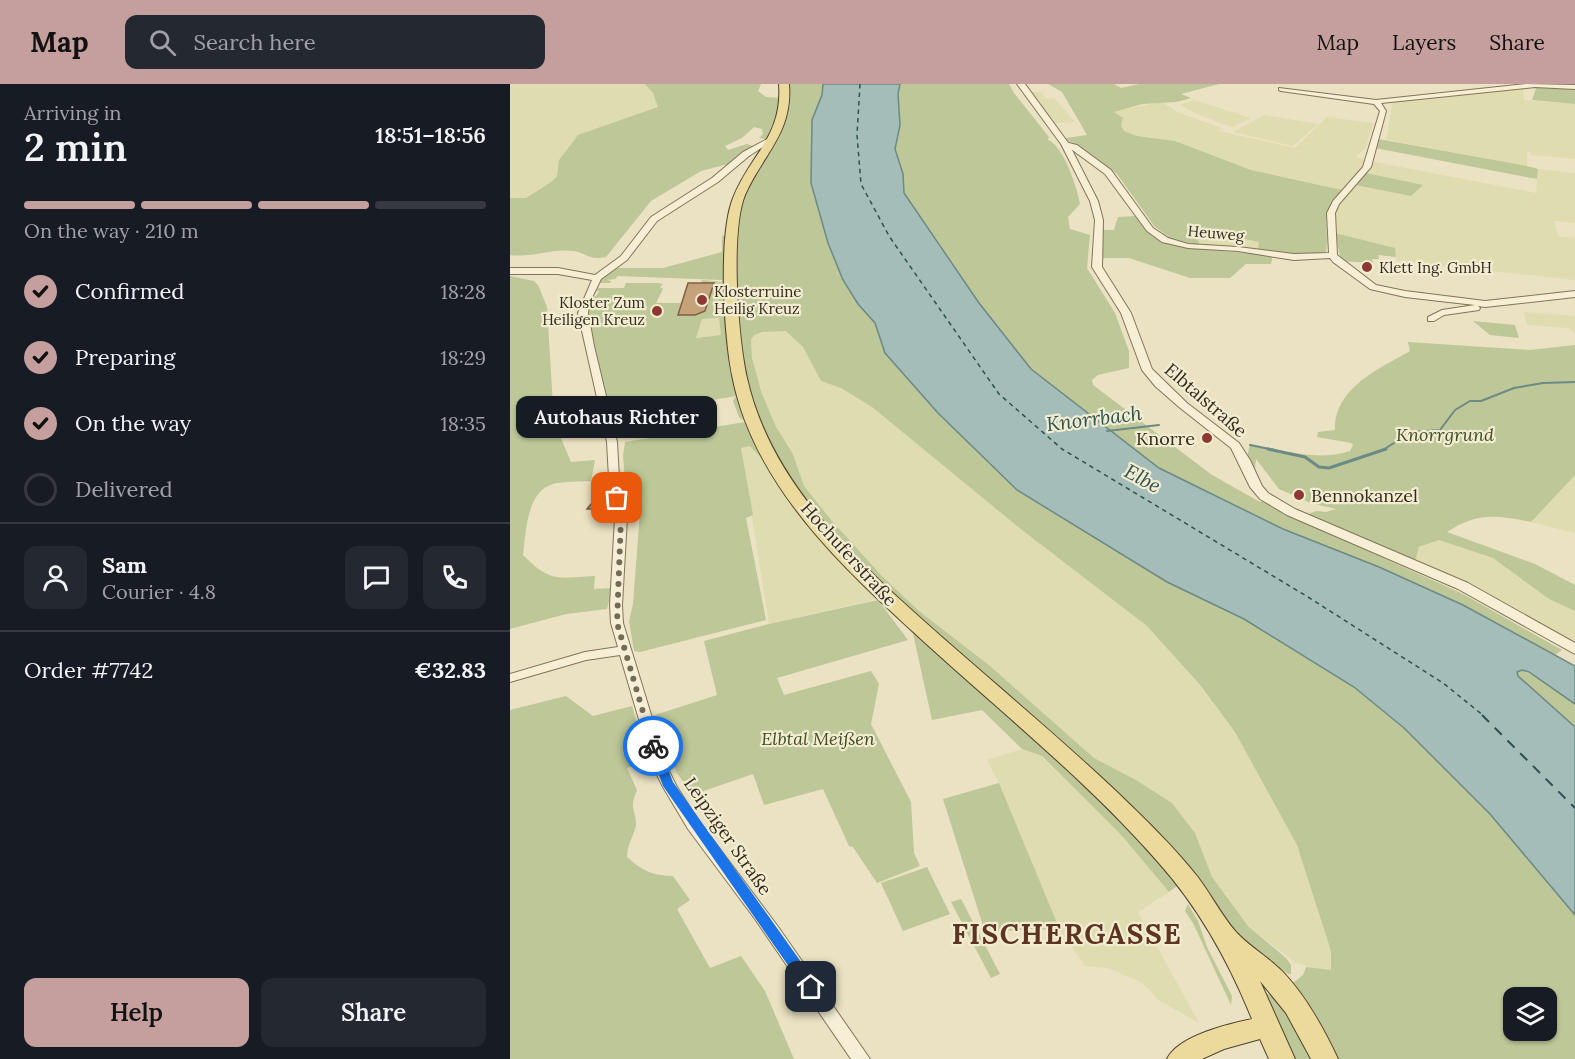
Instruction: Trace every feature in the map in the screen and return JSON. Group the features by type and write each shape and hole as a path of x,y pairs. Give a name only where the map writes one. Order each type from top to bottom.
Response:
{"main road":[{"name":"Hochuferstraße","path":"784,84 785,109 775,137 767,150 753,159 733,213 734,355 744,396 760,437 814,521 885,597 1108,796 1149,837 1187,880 1224,934"},
{"path":"1224,934 1269,1026 1282,1059"},
{"path":"1224,934 1274,978 1290,998 1325,1059"},
{"path":"1180,1059 1219,1039 1269,1026"}],"street":[{"name":"Elbtalstraße","path":"1021,84 1062,139 1098,211 1097,267 1126,313 1145,366 1159,384 1235,446 1256,487 1264,496 1291,512 1463,586 1575,649"},
{"path":"1281,89 1376,102 1527,86 1575,87"},
{"path":"1376,102 1383,111 1367,167 1336,203 1331,213 1333,255 1372,287 1406,294 1485,304"},
{"path":"753,159 775,137"},
{"name":"Heuweg","path":"1062,139 1108,172 1150,229 1165,240 1188,246 1238,249 1294,257 1333,255"},
{"path":"510,271 558,271 597,278 624,258 654,219 711,182 767,150"},
{"name":"Leipziger Straße","path":"597,278 589,292 583,313 612,442 614,478 621,518 616,615 624,650 660,767 667,783 861,1059"},
{"path":"1431,319 1442,313 1485,304 1575,294"},
{"path":"510,678 585,656 624,650"}],"shaded area":[{"path":"510,84 645,84 659,105 655,109 575,138 559,160 557,176 551,182 526,198 510,198"},
{"path":"1523,89 1524,100 1575,104 1575,159 1531,155 1531,152 1527,152 1527,166 1386,140 1393,102"},
{"path":"1030,92 1042,92 1045,99 1054,98 1075,122 1055,123"},
{"path":"1194,100 1251,118 1232,127 1199,115 1180,105"},
{"path":"1162,102 1177,112 1221,128 1219,131 1295,148 1327,117 1373,123 1366,147 1356,157 1366,161 1342,190 1251,170 1175,141 1137,136 1124,131 1114,111"},
{"path":"1264,115 1318,124 1293,146 1233,132"},
{"path":"1375,162 1536,193 1538,169 1575,173 1575,223 1554,221 1558,236 1575,238 1575,280 1397,261 1395,248 1335,233 1335,214 1355,185 1411,196 1422,185 1366,173"},
{"path":"1197,237 1240,238 1259,242 1258,249 1221,245 1199,246"},
{"path":"1524,313 1575,316 1575,334 1569,328 1527,325"},
{"path":"702,319 720,319 721,335 696,338"},
{"path":"777,330 786,331 803,347 821,381 841,388 872,407 1022,530 1147,626 1200,686 1235,732 1297,845 1331,951 1331,970 1296,963 1248,926 1212,877 1195,833 1172,803 1136,780 1094,758 990,666 919,611 882,576 832,521 804,486 793,454 776,427 761,391 752,358 751,339 754,335"},
{"path":"750,446 878,599 769,624 741,448"},
{"path":"1575,475 1575,533 1531,522"},
{"path":"1439,540 1493,558 1549,599 1575,611 1575,643 1415,562 1419,548"},
{"path":"1022,749 1041,756 1123,837 1169,892 1138,912 1199,1023 1158,1000 1139,981 1108,968 1085,966 1060,930 999,783 987,760"}],"green space":[{"path":"645,84 761,84 758,91 766,97 782,98 772,135 765,139 759,138 763,134 762,129 754,127 742,138 725,146 728,150 747,144 753,146 732,163 701,171 651,201 606,257 595,258 565,250 510,255 510,198 526,198 551,182 557,176 559,160 578,135 658,107 653,93"},
{"path":"786,84 823,84 822,95 812,120 811,183 828,243 843,280 858,304 875,323 885,353 1167,582 1244,619 1354,687 1404,728 1490,814 1575,915 1575,1059 1337,1059 1293,983 1303,975 1306,967 1331,970 1331,951 1297,845 1235,732 1200,685 1147,626 1022,530 872,407 841,388 821,381 803,347 786,331 763,332 754,335 751,340 752,358 761,391 776,427 793,454 804,486 882,576 919,611 990,666 1094,758 1136,780 1172,803 1195,833 1212,877 1248,926 1286,958 1291,965 1291,974 1265,955 1248,948 1231,926 898,602 750,446 741,448 753,515 746,518 766,620 640,652 634,651 629,621 633,604 640,512 625,480 623,456 625,442 745,422 739,417 733,401 736,396 613,417 594,358 589,324 590,296 596,296 599,291 594,290 596,288 624,288 626,283 658,283 663,284 660,287 663,289 656,303 681,303 680,307 707,306 711,290 718,288 712,287 712,283 701,283 702,280 722,282 722,280 618,276 607,280 611,281 610,283 598,283 615,268 663,268 722,252 722,236 727,235 728,210 773,146 789,105","holes":["719,318 721,335 696,338 702,319"]},
{"path":"900,84 1009,84 1049,137 1048,140 1054,143 1059,150 1073,178 1080,204 1068,217 1070,229 1090,235 1087,268 1115,313 1129,351 1129,368 1098,375 1092,380 1093,385 1212,475 1260,502 1265,500 1452,584 1575,652 1575,655 1457,589 1297,519 1463,594 1562,650 1555,655 1463,605 1379,567 1283,529 1158,468 1030,369 979,303 904,193 903,174 895,149 900,125 898,94"},
{"path":"1048,84 1114,84 1121,88 1139,84 1219,84 1181,94 1191,98 1177,102 1142,104 1114,112 1123,118 1121,125 1124,131 1137,136 1175,141 1251,170 1342,190 1327,213 1326,252 1293,256 1258,249 1259,242 1240,238 1198,237 1199,246 1170,238 1155,227 1117,174 1075,143 1068,141 1066,138 1087,135 1062,92"},
{"path":"1537,86 1575,89 1575,104 1532,100"},
{"path":"1378,139 1527,166 1538,169 1537,179 1375,148"},
{"path":"1366,173 1423,185 1411,196 1355,185"},
{"path":"1136,216 1151,234 1168,243 1196,249 1273,255 1271,264 1246,264 1230,278 1190,278 1129,258 1103,258 1101,230 1114,230 1118,217"},
{"path":"1335,233 1395,248 1396,257 1378,255 1379,259 1372,259 1373,263 1341,261"},
{"path":"510,276 534,281 547,307 554,422 571,462 595,460 591,481 553,484 544,488 537,495 529,514 523,555 541,570 556,577 595,576 594,589 612,588 607,609 566,614 510,629"},
{"path":"1473,321 1515,325 1519,338 1490,335"},
{"name":"Knorrgrund","path":"1408,342 1530,350 1575,345 1575,475 1531,522 1497,517 1478,518 1447,532 1535,564 1575,585 1575,611 1549,599 1493,558 1439,540 1419,547 1415,562 1306,515 1316,511 1326,512 1336,509 1311,503 1279,489 1256,459 1255,469 1264,489 1257,481 1247,457 1250,444 1313,455 1350,451 1353,445 1351,443 1317,437 1318,432 1335,430 1342,402 1350,391 1372,373 1410,351"},
{"name":"Elbtal Meißen","path":"878,600 908,640 777,678 784,695 871,671 879,684 871,724 911,802 914,853 920,866 877,883 853,847 849,846 823,789 764,805 753,774 692,795 677,773 652,716 717,695 704,641"},
{"path":"912,629 1140,834 1178,885 1169,892 1123,837 1042,756 1022,749 982,710 932,720"},
{"path":"1522,670 1541,679 1575,704 1575,727 1518,676 1517,672"},
{"path":"566,696 593,716 632,706 648,761 627,768 637,790 633,805 636,827 628,847 627,857 648,871 673,876 690,900 677,909 710,968 741,956 765,991 794,1059 510,1059 510,710"},
{"path":"999,783 1060,930 985,932 943,799"},
{"path":"927,867 950,914 903,931 881,883"},
{"path":"961,899 1000,974 991,978 951,902"},
{"path":"1188,904 1232,996 1231,1005 1193,923 1185,911"},
{"path":"1278,991 1318,1059 1292,1059 1264,995"}],"water":[{"name":"Elbe","path":"823,84 900,84 898,94 900,125 895,149 903,174 904,193 979,303 1031,369 1159,468 1283,529 1379,567 1463,605 1575,666 1575,704 1529,672 1522,670 1517,672 1518,676 1575,727 1575,915 1490,814 1404,728 1354,687 1244,619 1167,582 1017,490 938,413 885,353 875,323 858,304 843,280 828,243 811,183 812,120 822,95"}],"building":[{"path":"688,283 714,283 705,311 695,315 678,315"},
{"path":"607,482 611,507 587,509 600,493 598,484"}],"waterway":[{"name":"Knorrbach","path":"1383,450 1411,432 1440,430 1455,410 1470,401 1481,401 1514,388 1543,383 1575,382"},
{"name":"Knorrbach","path":"1107,431 1159,425"},
{"name":"Knorrbach","path":"1250,445 1275,450"},
{"name":"Knorrbach","path":"1268,449 1305,457 1319,467 1329,468 1383,450"}],"ferry route":[{"path":"860,84 857,135 861,184 889,236 999,394 1062,449 1308,597 1443,683 1484,716"},
{"path":"1482,715 1575,808"}],"way so far":[{"path":"617,498 621,518 617,623 653,746"}],"place":[{"name":"Klett Ing. GmbH","path":"1367,267"},
{"name":"Klosterruine Heilig Kreuz","path":"702,300"},
{"name":"Kloster Zum Heiligen Kreuz","path":"657,311"},
{"name":"Knorre","path":"1207,438"},
{"name":"Bennokanzel","path":"1299,495"},
{"name":"Autohaus Richter","path":"617,498"}],"district":[{"name":"FISCHERGASSE","path":"1067,934"}],"route":[{"path":"653,746 667,783 694,825 811,987"}]}
